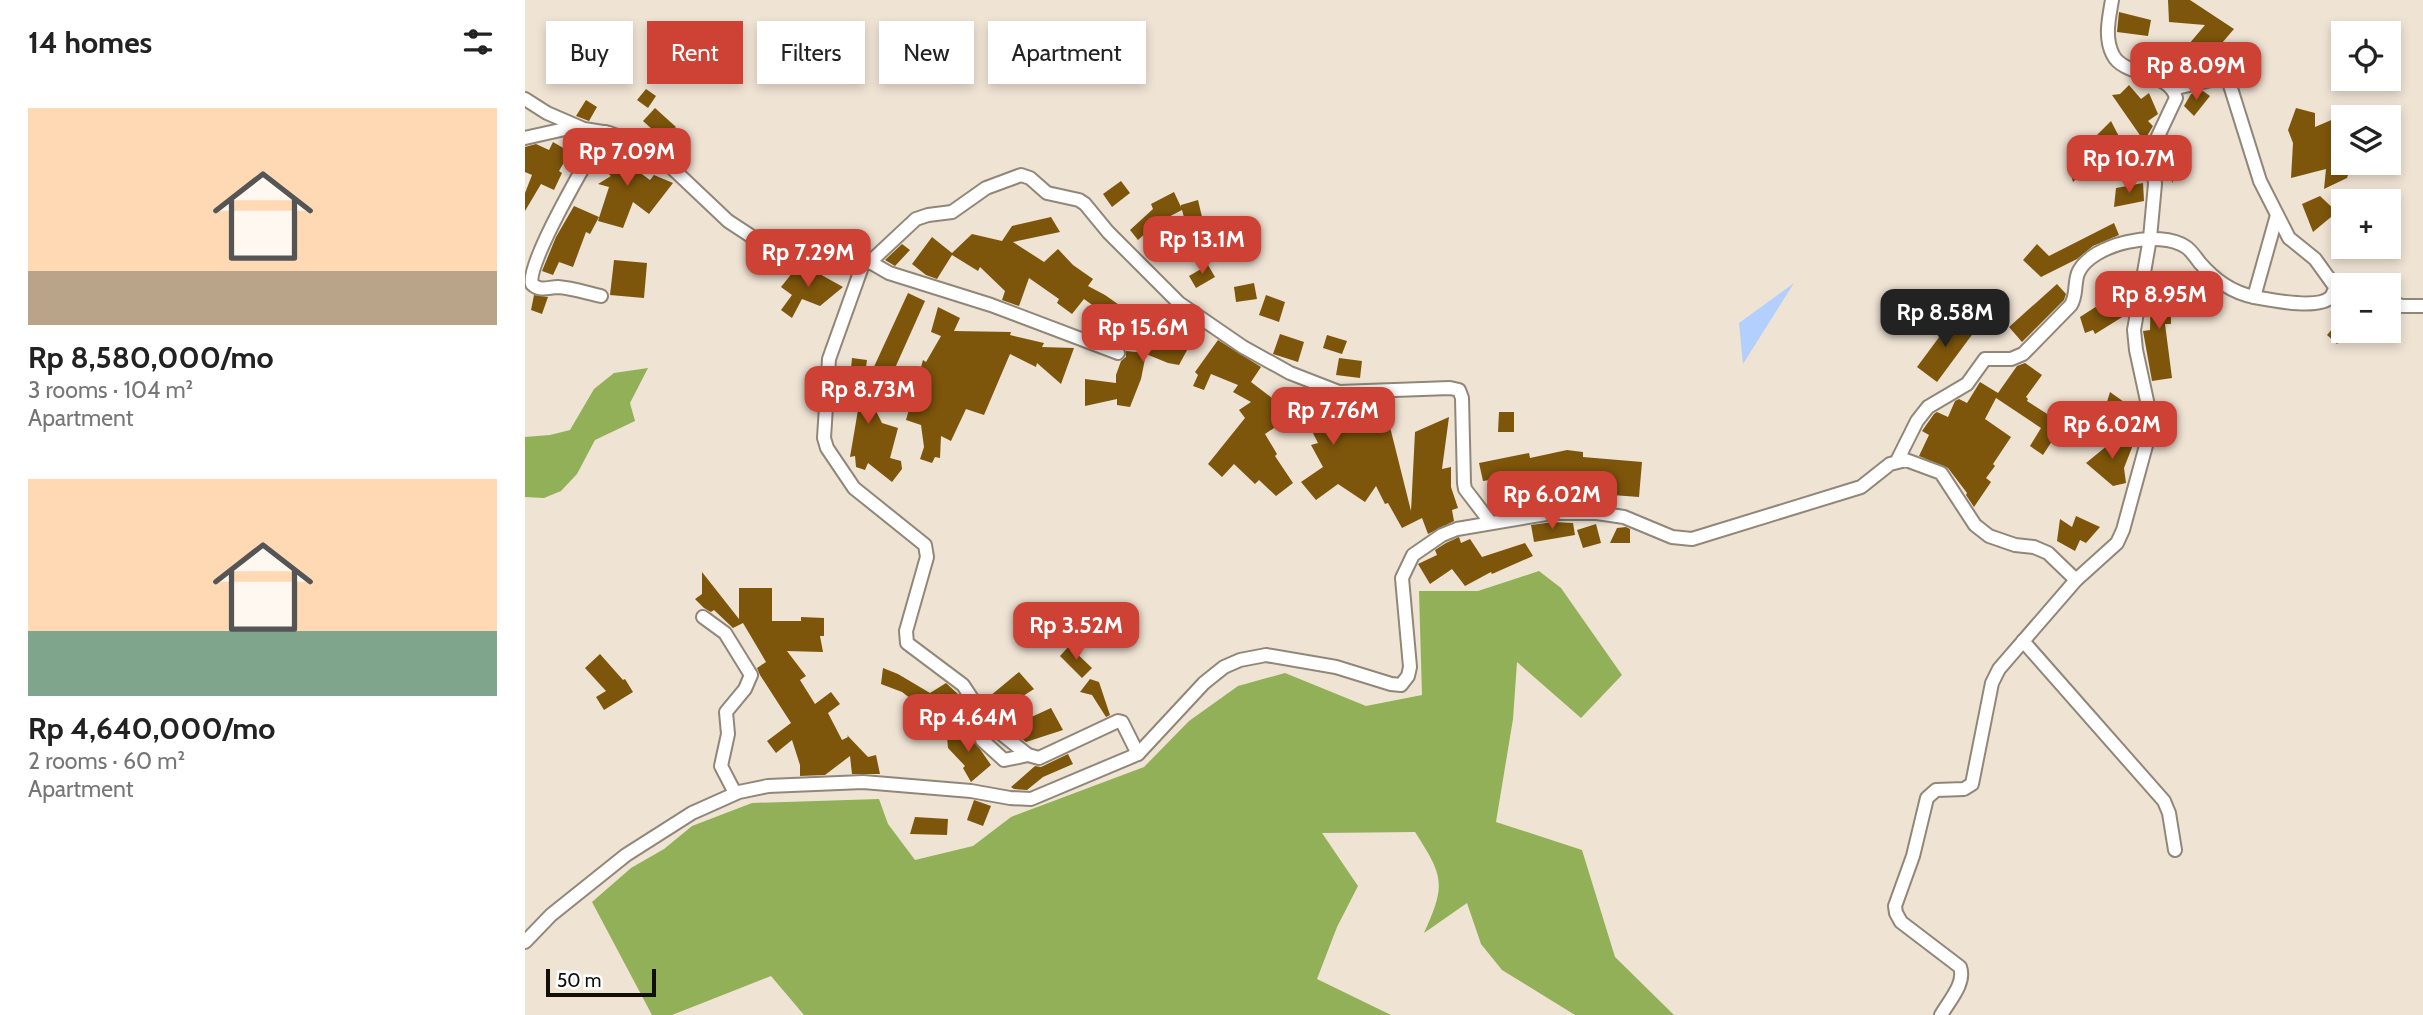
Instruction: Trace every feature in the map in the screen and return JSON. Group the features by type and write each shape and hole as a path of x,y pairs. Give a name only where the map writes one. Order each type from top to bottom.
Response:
{"street":[{"path":"1941,1015 1962,979 1962,971 1901,922 1895,906 1913,856 1927,798 1936,790 1964,789 1972,784 1992,683 1999,669 2076,580 2117,543 2149,443 2149,410 2134,330 2150,238 2155,184 2152,149 2175,104 2175,93 2165,83 2122,64 2112,55 2107,20 2112,0"},
{"path":"2172,89 2220,78 2229,82 2257,172 2277,215 2292,243 2315,259 2331,278"},
{"path":"525,99 547,113 584,129"},
{"path":"525,138 565,129 584,129 605,132 631,141 671,167 728,220 766,246 843,263 867,263 889,273 991,305 1118,353"},
{"path":"601,296 558,287 543,289 533,285 528,278 528,267 548,220 605,132"},
{"path":"1138,754 1122,722 1118,720 1039,758 1028,755 988,723 958,680 907,643 905,631 927,551 920,539 854,488 825,444 829,359 867,263 916,219 952,212 986,188 1021,175 1026,176 1047,193 1079,200 1085,204 1108,232 1179,303 1243,347 1290,373 1339,392 1450,388 1459,390 1462,398 1464,483 1491,523"},
{"path":"2254,297 2277,215"},
{"path":"1897,461 1917,421 1928,407 1967,384 1985,359 2011,359 2023,355 2071,305 2079,273 2087,262 2117,244 2150,238 2184,245 2216,282 2254,297 2307,303 2331,297"},
{"path":"2401,306 2423,306"},
{"path":"525,942 551,915 626,855 692,813 736,793 768,786 863,782 1031,799 1138,754 1211,677 1224,667 1252,657 1266,655 1336,667 1401,685 1408,676 1410,667 1402,578 1413,555 1442,535 1457,529 1552,513 1598,513 1623,517 1672,537 1692,540 1861,487 1890,464 1897,461 1914,461 1941,474 1982,532 2009,543 2034,547 2048,553 2076,580"},
{"path":"703,617 725,633 751,675 745,689 726,712 728,734 721,766 736,793"},
{"path":"2023,641 2164,801 2169,813 2175,850"},
{"path":"982,740 1004,760 1028,755"}],"green space":[{"path":"648,368 630,403 635,421 595,440 577,474 561,491 544,498 525,497 525,437 570,430 594,389 614,373"},
{"path":"1539,571 1561,588 1622,675 1581,718 1517,662 1513,719 1496,822 1582,850 1615,957 1674,1015 1575,1015 1502,970 1481,944 1467,903 1424,933 1436,903 1439,881 1432,860 1415,832 1322,833 1358,886 1337,927 1317,979 1391,1015 804,1015 771,976 672,1015 652,1015 592,902 631,868 664,849 692,826 752,803 879,799 888,824 915,860 973,846 1011,817 1144,767 1189,721 1238,686 1285,673 1366,706 1422,695 1419,591 1478,591"}],"water":[{"path":"1794,283 1743,364 1739,323"}],"building":[{"path":"2168,0 2190,0 2234,29 2209,58 2189,44 2205,25 2169,22"},
{"path":"2119,12 2151,20 2148,36 2117,32"},
{"path":"2129,85 2141,99 2149,93 2158,114 2148,121 2153,126 2144,141 2112,95 2120,94"},
{"path":"646,89 656,96 648,108 637,100"},
{"path":"2203,91 2210,96 2194,116 2184,106 2191,94"},
{"path":"586,100 597,107 589,121 576,116"},
{"path":"655,108 676,127 664,140 643,121"},
{"path":"2296,108 2315,113 2315,127 2331,120 2331,175 2348,175 2347,178 2324,189 2326,169 2291,178 2293,143 2288,130"},
{"path":"2111,121 2130,158 2119,171 2109,175 2102,155 2073,182 2068,164"},
{"path":"553,142 570,152 559,171 562,173 554,190 541,184 525,211 525,193 532,175 525,172 525,147 536,144 549,150"},
{"path":"610,143 631,152 624,161 650,180 654,175 673,183 649,214 633,202 623,228 598,221 609,187 598,184 611,176 596,163"},
{"path":"2169,152 2173,183 2162,168 2161,155"},
{"path":"1121,181 1130,193 1112,207 1103,194"},
{"path":"2143,183 2144,201 2114,207 2116,188"},
{"path":"1174,192 1181,207 1198,200 1209,234 1190,239 1182,210 1157,223 1138,240 1130,230 1153,209 1151,204"},
{"path":"2320,196 2331,206 2331,217 2313,232 2302,204"},
{"path":"574,206 599,217 590,234 586,232 573,267 559,262 553,275 542,271 556,237"},
{"path":"1051,217 1060,232 1013,242 1044,262 1058,249 1073,265 1093,279 1088,286 1122,307 1113,320 1084,299 1072,314 1057,303 1059,299 1029,278 1019,306 1002,300 1005,291 980,267 978,271 952,255 937,279 926,275 912,264 932,237 952,253 972,234 1002,241 1012,226"},
{"path":"2114,223 2119,235 2093,246 2077,259 2041,277 2023,260 2037,244 2049,256"},
{"path":"902,244 910,250 895,266 885,260"},
{"path":"614,260 647,263 644,298 610,295"},
{"path":"800,263 843,287 820,306 802,299 792,318 781,310 792,295 781,287"},
{"path":"1208,265 1215,277 1196,288 1189,276"},
{"path":"2151,281 2171,281 2171,324 2165,324 2172,378 2152,381 2143,331 2150,330"},
{"path":"1254,283 1257,299 1236,302 1234,287"},
{"path":"2057,284 2066,294 2064,300 2022,342 2009,327"},
{"path":"908,293 925,301 891,377 872,371"},
{"path":"534,295 548,297 542,314 531,310"},
{"path":"1266,295 1285,302 1279,322 1259,315"},
{"path":"2111,297 2124,316 2095,334 2093,330 2085,333 2080,317"},
{"path":"938,307 960,318 954,331 1011,332 1010,335 1044,343 1042,347 1074,348 1061,384 1037,363 1036,367 1010,354 984,415 966,409 951,441 941,436 940,458 935,457 932,463 920,459 924,447 921,425 906,420 923,360 926,362 941,336 931,332"},
{"path":"1174,312 1199,328 1179,365 1146,354 1141,379 1130,407 1117,405 1117,399 1085,406 1085,379 1116,383 1116,375 1121,361 1126,357 1126,351 1146,353 1157,333 1164,334"},
{"path":"1954,317 1974,332 1937,382 1917,367"},
{"path":"1280,334 1304,342 1298,362 1273,354"},
{"path":"1327,335 1347,341 1342,354 1323,348"},
{"path":"1218,340 1261,367 1251,382 1276,401 1290,392 1301,409 1318,402 1320,407 1335,400 1356,400 1356,405 1366,401 1377,424 1388,419 1411,511 1415,432 1449,417 1442,469 1451,467 1451,487 1458,508 1452,510 1454,521 1428,534 1422,518 1402,528 1376,486 1365,502 1338,484 1316,500 1301,482 1323,467 1311,445 1318,443 1301,410 1265,434 1277,454 1275,456 1293,483 1276,496 1259,480 1255,484 1234,464 1222,477 1208,464 1245,418 1239,410 1251,402 1233,392 1238,385 1211,374 1204,390 1193,386 1198,375 1195,372"},
{"path":"852,358 867,360 861,404 874,407 882,423 898,428 890,458 901,461 902,469 892,482 868,463 865,470 856,467 855,456 850,457 858,410 843,409 843,405 835,405 837,379 850,379"},
{"path":"1339,358 1362,361 1360,378 1336,375"},
{"path":"2025,363 2042,375 2026,397 2027,401 2063,424 2043,455 2030,446 2041,428 1996,398 1985,419 2011,437 1986,478 1991,482 1974,507 1948,468 1919,456 1929,435 1922,431 1937,412 1948,417 1955,401 1959,399 1967,403 1980,382 1998,393 2017,366"},
{"path":"2110,392 2131,407 2119,436 2101,422"},
{"path":"1499,412 1514,412 1514,432 1498,432"},
{"path":"2119,436 2133,445 2124,468 2126,483 2113,486 2086,463"},
{"path":"1567,450 1583,452 1583,457 1642,462 1639,497 1572,492 1571,504 1553,504 1555,471 1491,486 1490,480 1483,481 1479,463 1529,453 1530,458"},
{"path":"2076,516 2100,527 2086,543 2080,540 2075,551 2057,541 2060,519 2072,527"},
{"path":"1573,523 1575,535 1534,542 1531,525"},
{"path":"1596,524 1601,543 1583,548 1577,530"},
{"path":"1617,528 1630,529 1630,543 1610,543"},
{"path":"1459,537 1461,543 1470,539 1482,557 1525,543 1533,556 1492,574 1491,572 1465,586 1452,569 1430,584 1418,564 1437,555 1435,550"},
{"path":"702,572 739,619 739,588 772,588 772,621 801,621 801,617 824,618 824,636 820,636 823,652 787,651 806,676 800,680 815,704 831,692 840,704 828,713 842,740 848,737 847,735 868,757 876,755 880,774 852,774 850,756 825,775 800,776 800,765 792,740 776,753 767,741 791,723 760,675 757,668 766,662 743,623 733,628 714,610 711,612 704,608 695,599 702,594"},
{"path":"1069,646 1092,668 1082,678 1060,656"},
{"path":"600,654 623,680 625,679 633,692 604,710 596,697 606,691 585,668"},
{"path":"883,668 930,693 946,683 959,695 946,697 927,711 902,692 881,684"},
{"path":"1019,672 1034,689 1023,696 1027,719 1051,708 1063,730 1026,742 995,717 984,701"},
{"path":"1090,679 1099,682 1110,715 1106,717 1092,695 1080,692"},
{"path":"958,729 973,739 991,765 971,782 963,768 965,766 948,748 947,737"},
{"path":"1068,754 1073,764 1043,777 1027,790 1011,787 1035,766 1041,767"},
{"path":"974,800 991,806 983,826 967,820"},
{"path":"915,817 948,819 947,835 910,834"}]}
